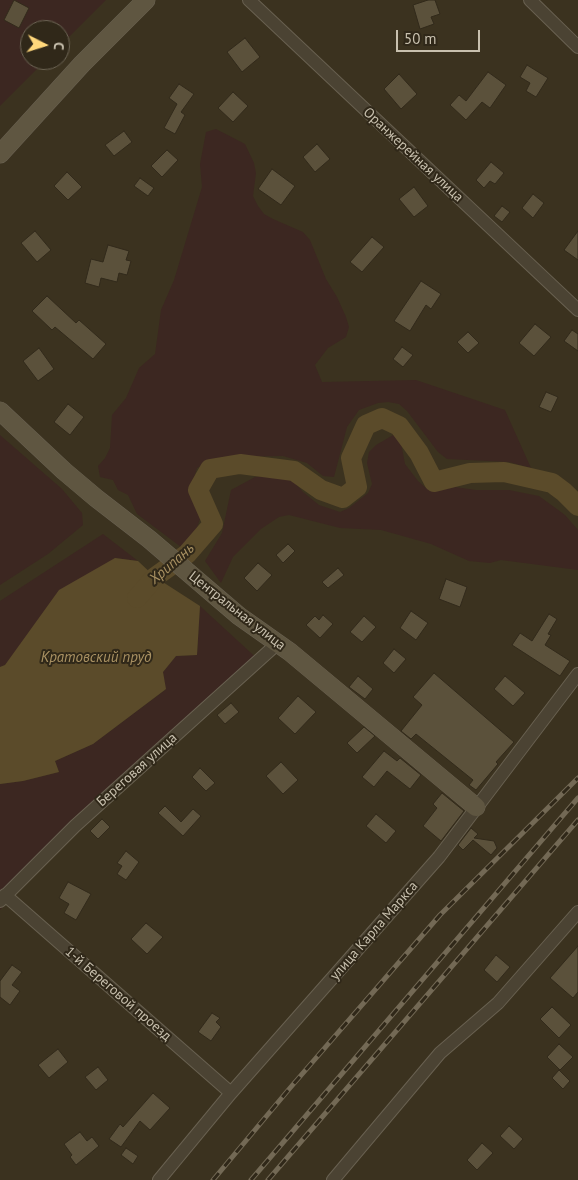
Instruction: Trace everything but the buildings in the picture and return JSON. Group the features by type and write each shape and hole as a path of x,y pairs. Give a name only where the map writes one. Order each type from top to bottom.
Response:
{"street":[{"name":"Оранжерейная улица","path":"249,0 578,310"},
{"path":"530,0 578,47"},
{"path":"0,154 142,1"},
{"name":"Центральная улица","path":"0,411 64,471 149,539 208,591 239,616 278,643 476,807"},
{"name":"Береговая улица","path":"3,898 75,826 278,643"},
{"name":"улица Карла Маркса","path":"159,1180 231,1093 439,858 578,674"},
{"name":"1-й Береговой проезд","path":"3,898 231,1093"},
{"path":"333,1180 440,1053 498,1003 578,912"}],"shaded area":[{"path":"0,0 106,0 70,36 70,20 20,20 20,70 36,70 0,106"},
{"path":"216,129 245,144 254,163 256,173 253,196 258,206 264,214 303,232 310,240 326,279 346,317 349,327 346,337 328,348 315,365 322,382 416,380 505,410 531,468 509,462 447,459 438,452 407,411 399,404 378,403 359,410 347,427 334,477 323,476 307,463 283,456 222,457 197,468 190,492 201,516 194,536 185,550 137,514 128,495 118,490 113,480 100,477 98,466 110,448 112,415 126,398 139,368 155,354 161,310 174,280 202,187 200,164 206,132"},
{"path":"395,434 401,443 405,464 426,488 436,490 455,487 476,490 509,490 539,496 565,515 578,530 578,570 501,560 490,563 469,561 431,544 381,530 340,528 289,515 279,517 261,529 233,557 221,583 205,561 222,533 231,490 255,477 288,475 303,492 319,505 340,512 349,508 368,493 372,484 367,463 369,452 376,445"},
{"path":"0,435 62,489 82,513 83,525 48,554 0,585"},
{"path":"103,534 138,561 115,558 5,665 0,667 0,601"},
{"path":"200,606 263,664 65,843 0,910 0,784 23,781 59,772 55,761 93,744 165,690 163,672 176,656 197,655"}],"water":[{"name":"Кратовский пруд","path":"115,558 138,561 155,577 200,606 197,655 176,656 163,672 166,689 93,744 55,761 59,772 23,781 0,784 0,667 5,665 59,590"}],"waterway":[{"name":"Хрипань","path":"137,598 155,577 187,554 213,524 198,490 210,469 240,464 294,471 321,490 343,498 357,487 351,458 366,425 382,418 399,426 419,453 434,482 470,473 504,472 552,483 578,506"}],"railway":[{"path":"213,1180 440,915 578,778"},
{"path":"251,1180 578,798"},
{"path":"268,1180 578,820"}]}
